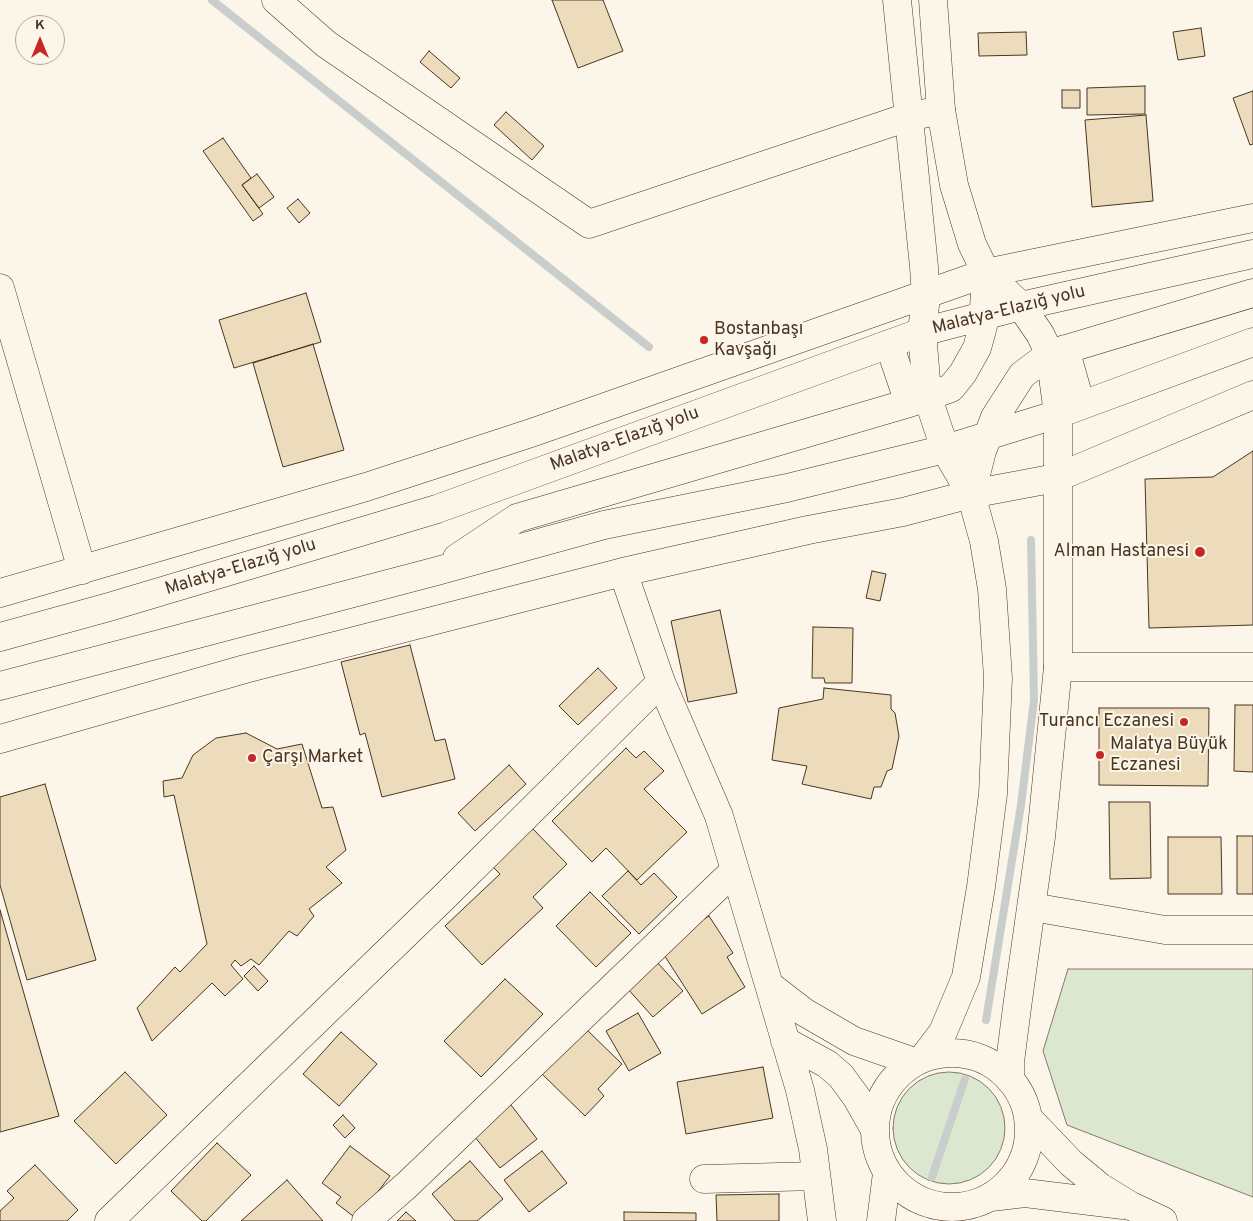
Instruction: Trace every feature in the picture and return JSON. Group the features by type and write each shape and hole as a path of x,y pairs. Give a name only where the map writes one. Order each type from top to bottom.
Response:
{"main road":[{"path":"276,0 326,44 589,224 908,117 941,110"},
{"path":"897,0 926,296 922,332 919,400"},
{"path":"933,0 941,110 954,185 972,244 986,273 1021,306 1040,334 1057,352 1070,410 1056,478 1059,572 1058,667 1032,907 1010,1062 1010,1080"},
{"path":"0,593 366,487 534,432 926,296 986,273 1253,218"},
{"name":"Malatya-Elazığ yolu","path":"0,637 118,604 436,509 922,332 1021,306 1253,254"},
{"path":"437,571 517,518 919,400 950,388 963,373 977,348 984,316 986,273"},
{"path":"0,288 82,570"},
{"path":"971,494 995,417 1022,375 1057,352 1253,293"},
{"path":"0,686 604,525 787,488 945,449 1070,410 1253,342"},
{"path":"889,344 971,494 984,541 992,598 998,678 993,794 981,887 966,977 950,1019 919,1060 896,1076 885,1090 878,1105 874,1128 877,1151 887,1173 902,1190 922,1202 945,1207 971,1208 1025,1192 1131,1206"},
{"path":"0,740 245,669 623,572 808,530 903,512 971,494 1056,478 1253,394"},
{"path":"623,572 660,682 719,816 800,1090 816,1176 822,1221"},
{"path":"1058,667 1253,667"},
{"path":"109,1221 443,898 660,682"},
{"path":"366,1221 415,1177 735,870"},
{"path":"1032,907 1165,930 1253,930"},
{"path":"769,985 804,1012 854,1042 919,1060 949,1052 975,1056 991,1063 1010,1080 1024,1101 1028,1118 1029,1141 1022,1164 1009,1183 971,1208"},
{"path":"785,1042 827,1064 841,1076 857,1098 874,1128"},
{"path":"1028,1118 1071,1164 1100,1187 1131,1206 1163,1221"},
{"path":"882,1221 887,1173"},
{"path":"704,1179 816,1176"}],"green space":[{"path":"1068,969 1253,969 1253,1197 1067,1125 1043,1051"},
{"path":"949,1072 970,1076 989,1088 1001,1107 1005,1128 1001,1149 989,1168 970,1180 949,1184 928,1180 909,1168 897,1149 893,1128 897,1107 909,1088 928,1076"}],"building":[{"path":"552,0 603,0 623,51 578,68"},
{"path":"1201,28 1205,56 1178,60 1173,32"},
{"path":"1026,32 1027,55 979,56 978,33"},
{"path":"429,51 460,78 451,88 420,62"},
{"path":"1145,86 1145,114 1087,115 1087,88"},
{"path":"1062,90 1080,90 1080,108 1062,108"},
{"path":"1253,91 1253,144 1250,145 1233,98"},
{"path":"506,112 544,146 532,160 494,125"},
{"path":"1146,115 1153,201 1092,207 1085,120"},
{"path":"223,138 251,178 242,185 263,214 253,221 203,151"},
{"path":"257,174 274,197 259,208 242,185"},
{"path":"298,199 310,213 299,223 287,208"},
{"path":"306,293 321,342 234,368 219,320"},
{"path":"313,344 344,450 283,467 253,363"},
{"name":"Alman Hastanesi","path":"1253,451 1253,625 1149,628 1145,479 1213,477"},
{"path":"872,571 886,574 880,601 866,598"},
{"path":"720,610 737,693 688,702 671,621"},
{"path":"813,627 853,628 852,683 825,683 824,678 812,678"},
{"path":"410,645 435,741 445,739 455,779 382,797 365,733 360,735 341,662"},
{"path":"598,668 617,688 578,725 559,706"},
{"path":"824,688 891,695 891,709 895,713 899,736 892,769 887,771 881,787 874,787 871,799 802,784 807,766 772,760 779,708 823,699"},
{"path":"1235,705 1253,705 1253,772 1234,771"},
{"path":"1099,708 1209,708 1208,786 1099,785"},
{"path":"246,733 277,749 302,744 322,808 333,807 346,850 326,867 342,883 309,909 314,916 297,936 289,931 259,965 251,959 241,966 235,960 231,965 243,979 225,996 212,983 152,1041 137,1008 175,967 180,972 207,944 174,795 164,797 163,781 182,778 193,755 216,738"},
{"path":"626,748 636,758 644,751 664,771 644,789 687,832 637,880 606,848 592,862 552,821"},
{"path":"509,765 526,784 475,831 458,813"},
{"path":"45,784 96,960 27,980 0,885 0,797"},
{"path":"1109,802 1150,802 1151,878 1110,879"},
{"path":"532,828 567,864 533,897 543,908 482,965 445,926 500,874 492,866"},
{"path":"1237,836 1253,836 1253,894 1237,894"},
{"path":"1168,837 1221,837 1222,894 1168,894"},
{"path":"628,871 641,885 654,873 677,897 639,934 602,896"},
{"path":"590,892 631,933 596,967 556,926"},
{"path":"0,910 59,1116 0,1132"},
{"path":"709,916 733,953 727,957 745,987 702,1014 659,947"},
{"path":"656,961 683,991 653,1017 626,987"},
{"path":"254,966 268,981 258,991 244,976"},
{"path":"505,979 543,1014 481,1077 444,1041"},
{"path":"638,1013 661,1053 629,1071 606,1031"},
{"path":"585,1028 622,1064 598,1089 604,1096 585,1116 541,1073"},
{"path":"341,1032 377,1064 339,1106 303,1074"},
{"path":"763,1067 773,1118 686,1134 677,1082"},
{"path":"125,1072 167,1115 116,1164 74,1121"},
{"path":"508,1101 537,1139 500,1168 470,1131"},
{"path":"343,1115 355,1128 345,1138 333,1125"},
{"path":"217,1143 251,1175 206,1221 202,1221 171,1191"},
{"path":"350,1146 390,1176 357,1219 336,1203 341,1197 322,1183"},
{"path":"542,1151 567,1183 529,1212 504,1180"},
{"path":"470,1161 503,1199 477,1221 455,1221 432,1194"},
{"path":"35,1165 78,1210 67,1221 0,1221 0,1211 14,1198 7,1191"},
{"path":"287,1180 323,1221 241,1221"},
{"path":"779,1194 779,1221 717,1221 716,1195"},
{"path":"406,1212 416,1221 397,1221"},
{"path":"624,1212 696,1213 696,1221 624,1221"}],"waterway":[{"path":"212,0 649,347"},
{"path":"986,1020 1021,805 1034,700 1031,540"},
{"path":"932,1177 965,1079"}],"place":[{"name":"Bostanbaşı Kavşağı","path":"704,340"},
{"name":"Alman Hastanesi","path":"1200,552"},
{"name":"Turancı Eczanesi","path":"1184,722"},
{"name":"Malatya Büyük Eczanesi","path":"1100,755"},
{"name":"Çarşı Market","path":"252,758"}]}
